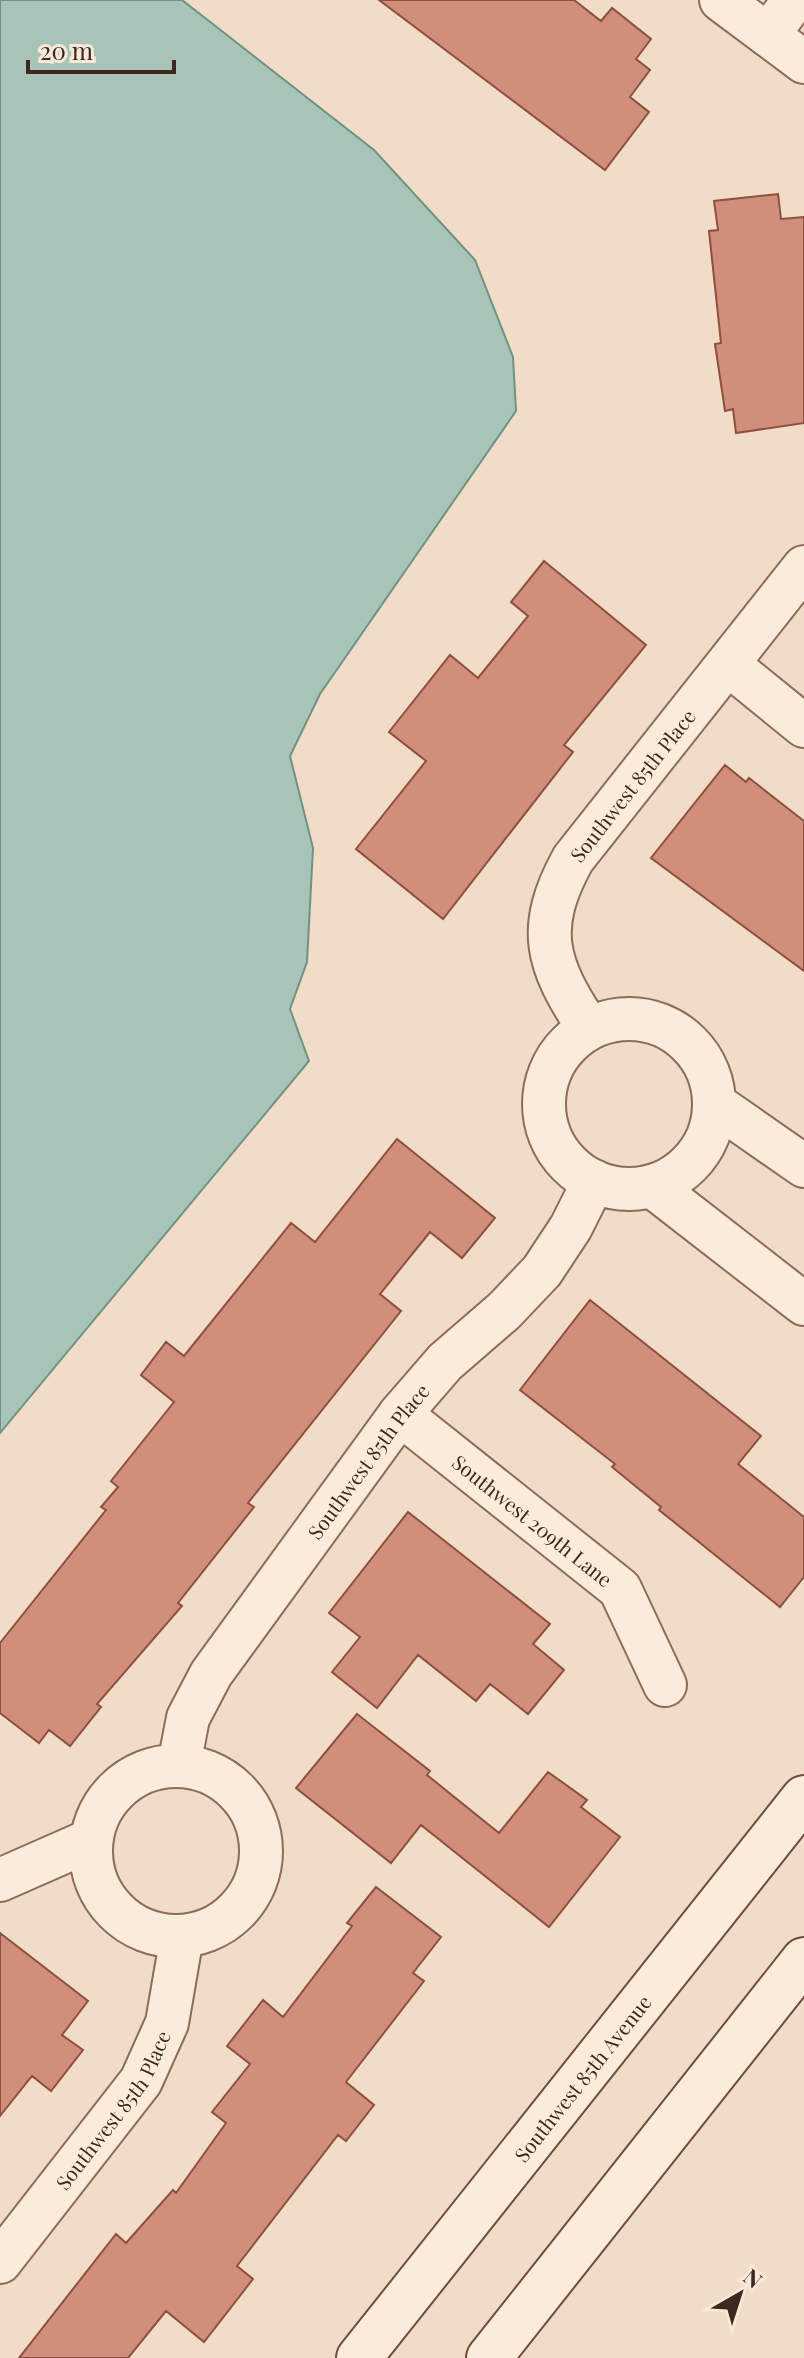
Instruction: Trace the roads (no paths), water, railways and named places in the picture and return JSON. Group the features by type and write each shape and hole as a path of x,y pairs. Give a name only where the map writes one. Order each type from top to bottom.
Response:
{"street":[{"path":"721,0 804,62"},
{"path":"768,35 794,0"},
{"name":"Southwest 85th Place","path":"588,1027 557,975 549,946 548,919 553,900 573,859 804,567"},
{"path":"729,665 804,726"},
{"path":"637,1018 672,1031 700,1056 711,1079 715,1104 713,1122 697,1156 669,1180 652,1186 613,1188 577,1172 558,1151 546,1125 542,1106 555,1060 573,1038 588,1027 612,1019 637,1018"},
{"path":"715,1104 804,1166"},
{"name":"Southwest 85th Place","path":"179,1765 188,1718 199,1693 400,1414 445,1362 542,1271 571,1227 594,1181"},
{"path":"652,1186 804,1304"},
{"name":"Southwest 209th Lane","path":"400,1414 620,1589 665,1685"},
{"path":"179,1765 202,1769 224,1780 241,1795 254,1815 261,1838 261,1862 255,1885 243,1905 226,1921 205,1932 182,1936 157,1934 133,1925 114,1909 100,1888 92,1865 91,1840 106,1801 120,1786 138,1774 179,1765"},
{"name":"Southwest 85th Avenue","path":"359,2358 804,1798"},
{"path":"0,1880 91,1840"},
{"name":"Southwest 85th Place","path":"0,2262 141,2081 167,2023 182,1936"},
{"path":"489,2358 804,1960"}]}
